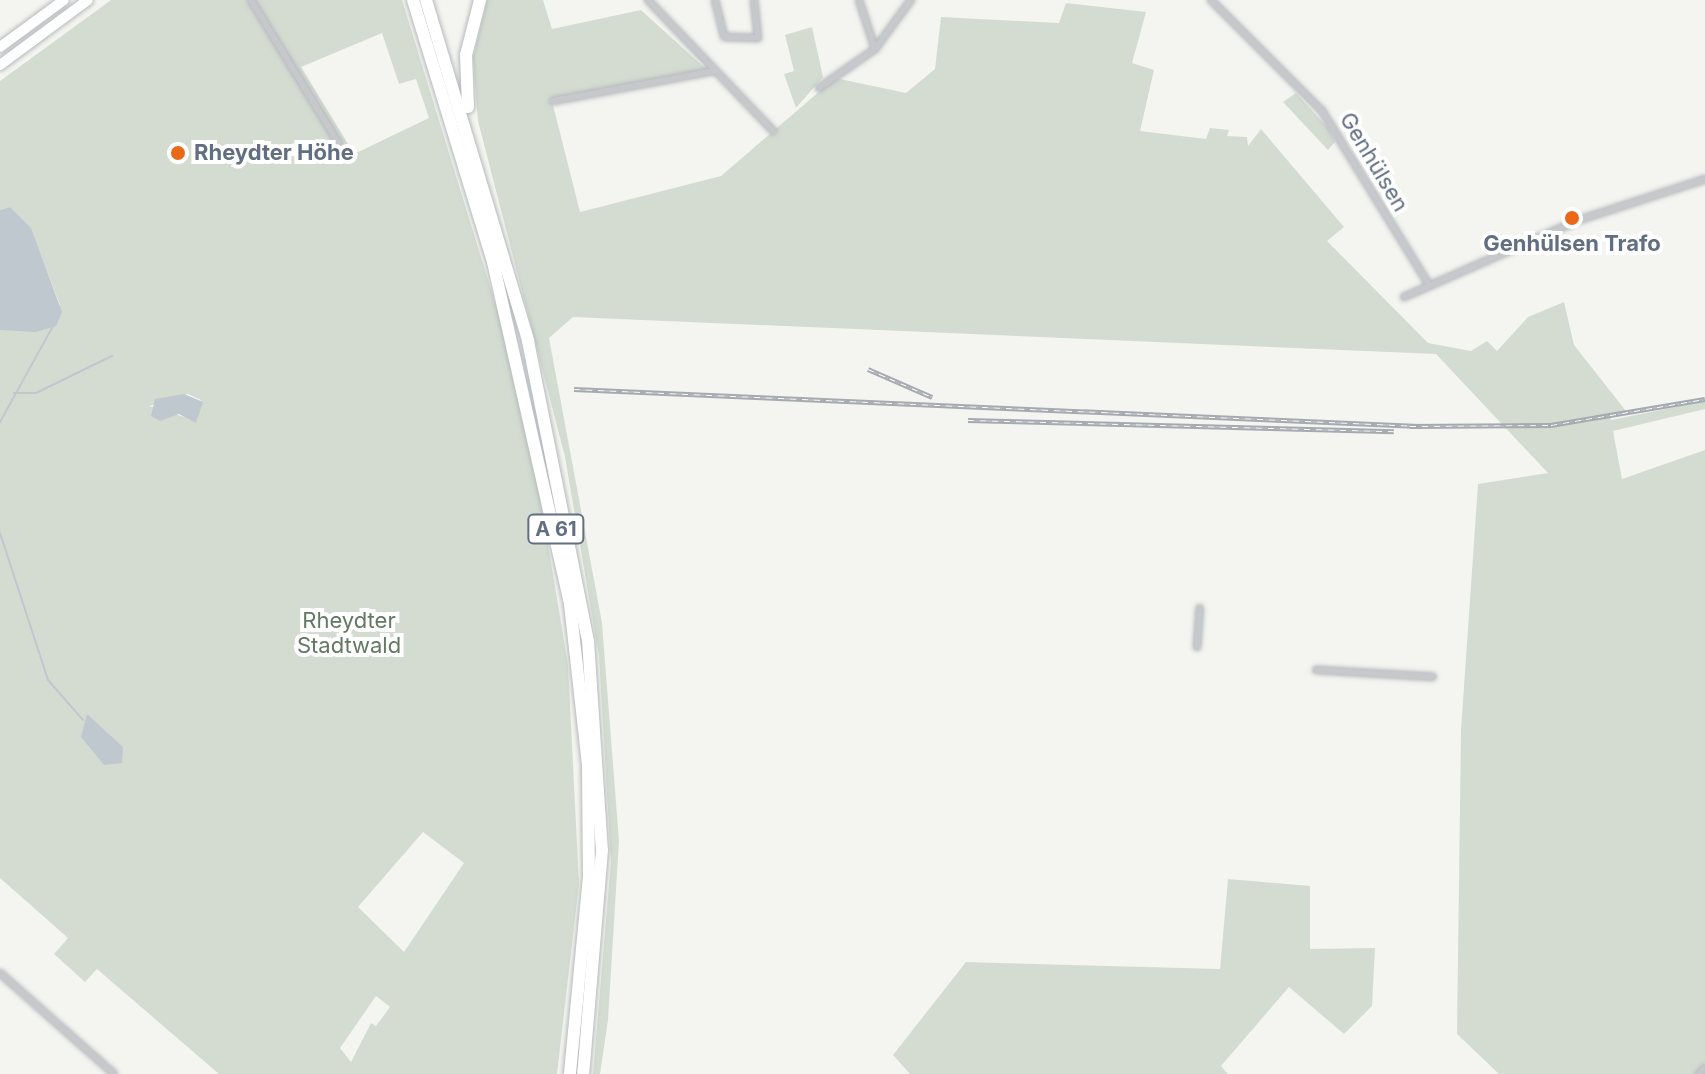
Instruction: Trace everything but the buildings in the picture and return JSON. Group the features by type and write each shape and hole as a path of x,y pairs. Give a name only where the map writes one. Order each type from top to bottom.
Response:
{"highway":[{"name":"A 61","path":"413,0 493,262 570,604 588,765 589,876 570,1074"},
{"name":"A 61","path":"426,0 482,173 551,438 596,704 601,917 583,1074"},
{"path":"480,0 464,72 482,173"}],"main road":[{"path":"0,47 64,0"},
{"path":"0,65 88,0"}],"street":[{"path":"251,0 339,144"},
{"path":"648,0 773,131"},
{"path":"715,0 724,37 758,38 754,0"},
{"path":"859,0 875,49"},
{"path":"819,88 875,49 911,0"},
{"name":"Genhülsen","path":"1211,0 1322,111 1427,282"},
{"path":"553,101 714,71"},
{"path":"1404,297 1427,282 1576,221 1705,179"},
{"path":"1197,647 1200,608"},
{"path":"1316,670 1433,677"},
{"path":"0,973 114,1074"},
{"path":"1699,1074 1705,1068"}],"green space":[{"name":"Rheydter Stadtwald","path":"111,0 402,0 523,394 568,665 579,884 557,1074 219,1074 97,969 85,982 54,954 68,938 0,878 0,330 44,329 60,305 33,235 10,207 0,210 0,81","holes":["382,33 399,84 416,79 429,118 354,154 301,67","188,394 201,400 197,421 149,406","423,832 464,863 404,952 358,907","376,996 390,1007 376,1026 371,1023 351,1062 340,1048"]},
{"path":"487,0 543,0 552,29 641,10 707,70 704,76 552,101 580,212 721,176 835,78 906,93 935,69 941,17 1059,23 1066,3 1146,12 1132,63 1154,70 1140,131 1206,139 1210,128 1229,130 1227,136 1247,137 1248,146 1261,129 1344,227 1327,241 1428,343 1471,351 1487,341 1497,351 1528,317 1564,302 1574,345 1626,411 1610,414 1611,420 1705,401 1705,409 1613,431 1622,479 1705,450 1705,1074 1499,1074 1457,1034 1461,730 1478,484 1548,473 1436,354 573,317 549,338 602,623 619,841 608,1020 600,1074 593,1074 611,861 599,656 565,457 478,121 473,58"},
{"path":"812,27 823,77 796,108 784,74 794,71 785,35"},
{"path":"1296,93 1328,128 1335,142 1328,150 1283,102"},
{"path":"1228,879 1310,886 1310,949 1375,948 1372,1006 1344,1034 1289,987 1221,1066 1228,1074 910,1074 893,1055 966,962 1220,969"}],"shaded area":[{"path":"10,207 31,228 62,312 56,326 36,332 0,330 0,210"},
{"path":"184,394 203,402 196,423 179,414 160,421 151,416 155,399"},
{"path":"87,714 123,747 122,763 104,765 81,737"}],"waterway":[{"path":"0,422 53,326"},
{"path":"14,393 36,393 112,356"},
{"path":"0,533 48,680 83,720"}],"railway":[{"path":"868,369 932,397"},
{"path":"574,389 1419,426"},
{"path":"1410,426 1551,425 1705,399"},
{"path":"968,420 1394,431"}],"place":[{"name":"Rheydter Höhe","path":"178,153"},
{"name":"Genhülsen Trafo","path":"1572,218"}]}
